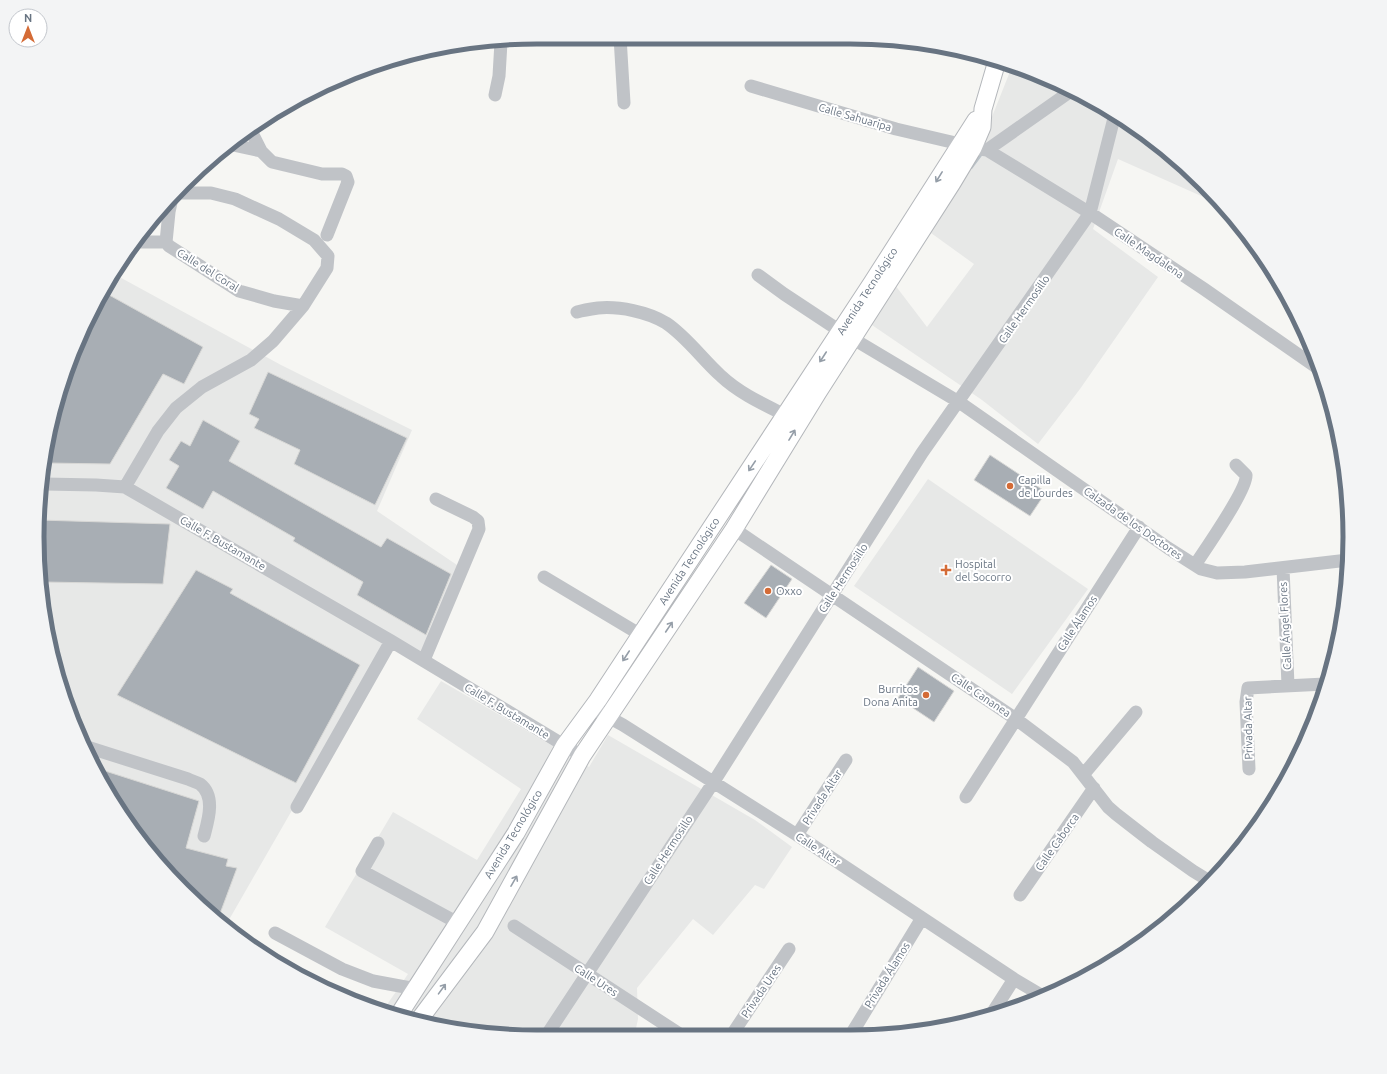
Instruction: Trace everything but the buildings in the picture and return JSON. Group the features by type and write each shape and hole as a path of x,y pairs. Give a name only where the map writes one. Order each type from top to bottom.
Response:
{"main road":[{"name":"Avenida Tecnológico","path":"402,1011 516,833 565,745 593,708 785,415 846,334 968,151 983,109 995,66"},
{"name":"Avenida Tecnológico","path":"422,1016 485,932 582,756 734,529 846,334"}],"street":[{"path":"620,44 624,103"},
{"path":"495,95 499,76 501,45"},
{"name":"Calle Sahuaripa","path":"751,86 968,151"},
{"path":"968,151 1066,94"},
{"name":"Calle Hermosillo","path":"550,1030 713,783 922,453 1090,213 1113,120"},
{"path":"253,134 261,151 272,162 322,174 342,174 346,176 348,182 327,235"},
{"path":"237,146 261,151"},
{"name":"Calle Magdalena","path":"968,151 1090,213 1204,289 1311,363"},
{"path":"125,487 158,431 176,408 202,387 251,360 273,341 303,306 327,268 328,256 314,240 279,219 235,198 211,193 183,193"},
{"path":"166,242 169,212 171,207"},
{"name":"Calle del Coral","path":"142,242 166,242 169,246 239,291 274,301 303,306"},
{"name":"Calzada de los Doctores","path":"758,275 784,294 846,334 959,402 1201,569 1216,573 1245,572 1342,561"},
{"path":"577,312 599,308 626,310 649,315 666,324 681,336 721,377 750,397 785,415"},
{"path":"1196,565 1245,483 1246,475 1236,465"},
{"name":"Calle F. Bustamante","path":"47,484 125,487 424,660 582,756"},
{"path":"424,660 479,528 478,521 473,517 436,499"},
{"name":"Calle Álamos","path":"966,798 1139,527"},
{"name":"Calle Cananea","path":"734,529 1016,719 1072,762 1108,807 1116,814 1158,846 1206,879"},
{"name":"Calle Ángel Flores","path":"1283,568 1288,685"},
{"path":"544,577 641,634"},
{"path":"297,807 391,641"},
{"path":"1288,685 1320,684"},
{"name":"Privada Altar","path":"1248,769 1246,702 1248,688 1288,685"},
{"name":"Calle Altar","path":"593,708 623,725 797,835 1014,979 1037,993"},
{"path":"1083,775 1136,712"},
{"path":"92,749 188,779 201,785 207,793 209,803 204,836"},
{"name":"Privada Altar","path":"797,835 846,760"},
{"name":"Calle Caborca","path":"1020,895 1094,788"},
{"path":"378,843 362,871 458,923"},
{"name":"Privada Álamos","path":"854,1030 922,918"},
{"name":"Calle Ures","path":"514,926 673,1030"},
{"path":"275,934 342,969 373,981 416,989"},
{"name":"Privada Ures","path":"735,1030 789,949"},
{"path":"996,1008 1014,979"}],"shaded area":[{"path":"1010,71 1068,95 1097,110 1124,127 1175,166 1210,200 1118,159 1093,229 1158,277 1080,389 1038,444 982,400 869,323 895,285 927,327 974,264 931,233 974,162"},
{"path":"119,276 281,365 412,430 377,511 460,567 424,654 390,640 228,921 188,886 166,862 127,811 110,784 95,755 70,695 53,633 45,569 44,537 48,473 53,441 70,379 82,348 95,319"},
{"name":"Hospital del Socorro","path":"928,479 1088,589 1012,694 854,586"},
{"path":"441,681 589,767 608,735 755,820 792,847 764,889 755,885 713,935 693,919 637,988 638,1019 636,1030 537,1030 473,1026 441,1021 386,1006 408,974 325,927 393,812 477,860 521,789 417,719"}],"waterway":[{"path":"971,167 983,151"}],"place":[{"name":"Capilla de Lourdes","path":"1010,486"},
{"name":"Hospital del Socorro","path":"946,570"},
{"name":"Oxxo","path":"768,591"},
{"name":"Burritos Dona Anita","path":"926,695"}]}
